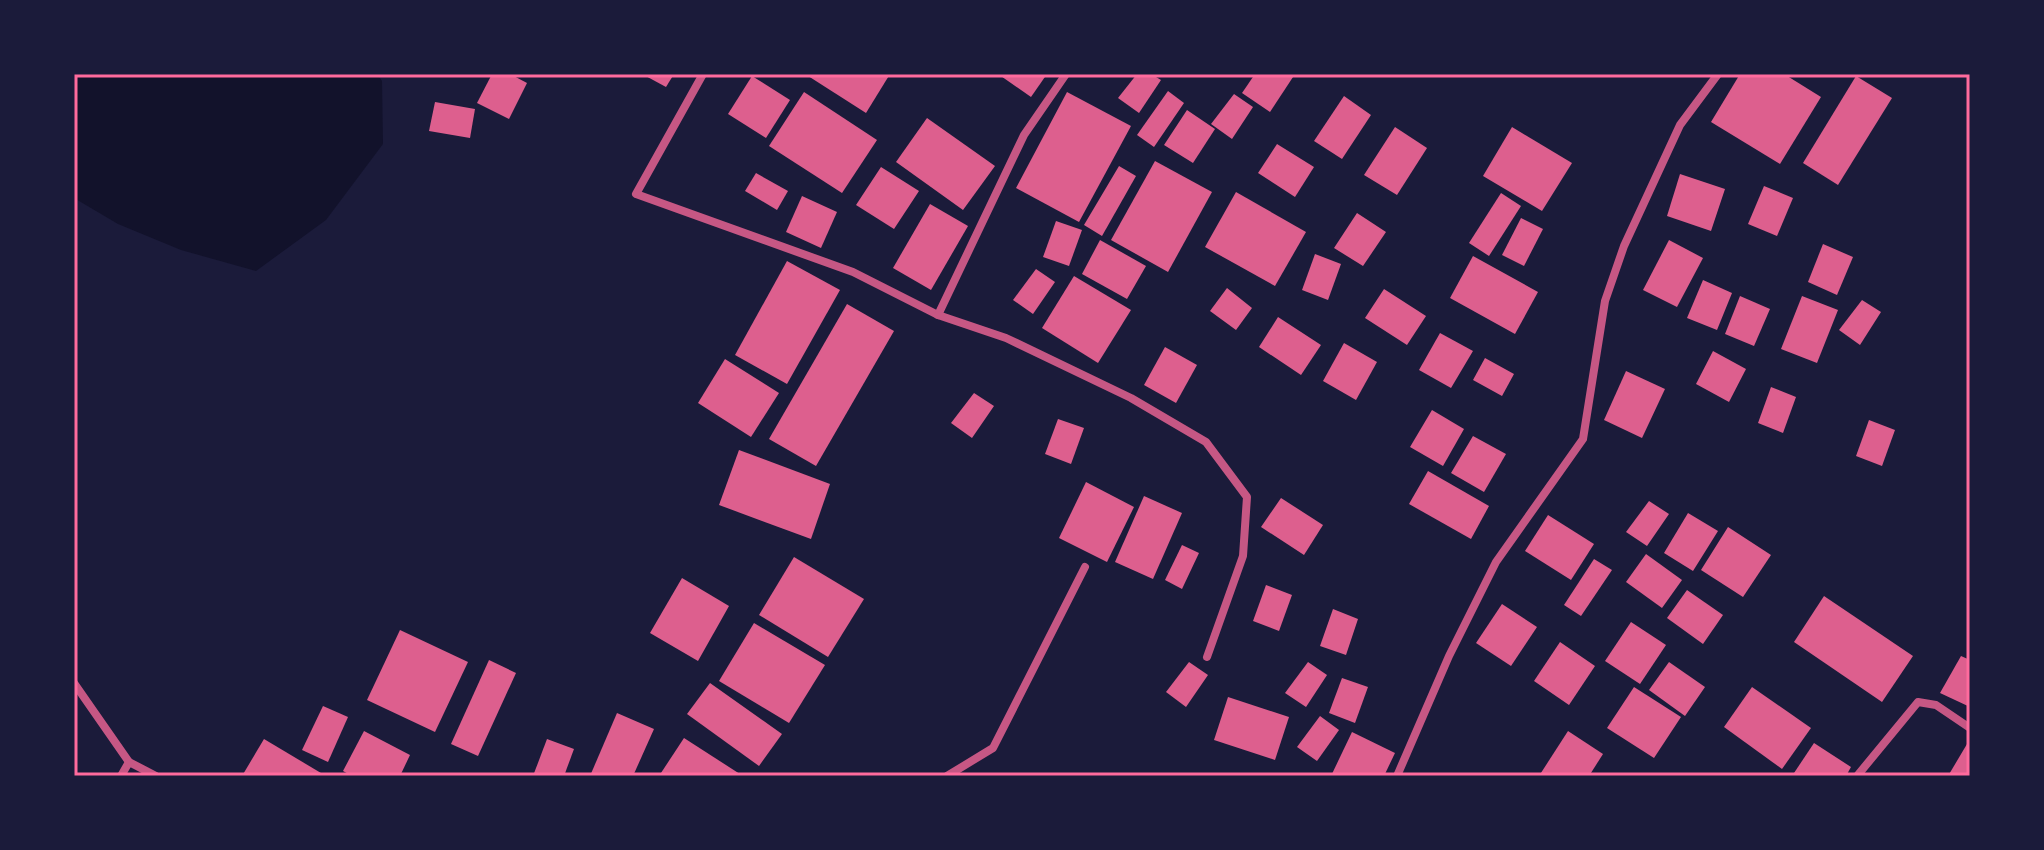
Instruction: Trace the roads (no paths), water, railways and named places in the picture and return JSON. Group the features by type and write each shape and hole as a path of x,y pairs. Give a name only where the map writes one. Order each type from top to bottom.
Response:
{"street":[{"path":"703,74 636,194 853,272 938,315 1006,338 1131,398 1206,442 1247,497 1243,556 1207,657"},
{"path":"938,315 1024,135 1066,74"},
{"path":"1397,776 1449,656 1496,562 1583,439 1605,301 1624,246 1680,125 1718,74"},
{"path":"947,776 993,748 1085,567"},
{"path":"74,683 129,762 156,776"},
{"path":"1857,776 1918,702 1936,705 1970,728"},
{"path":"121,776 129,762"}]}
